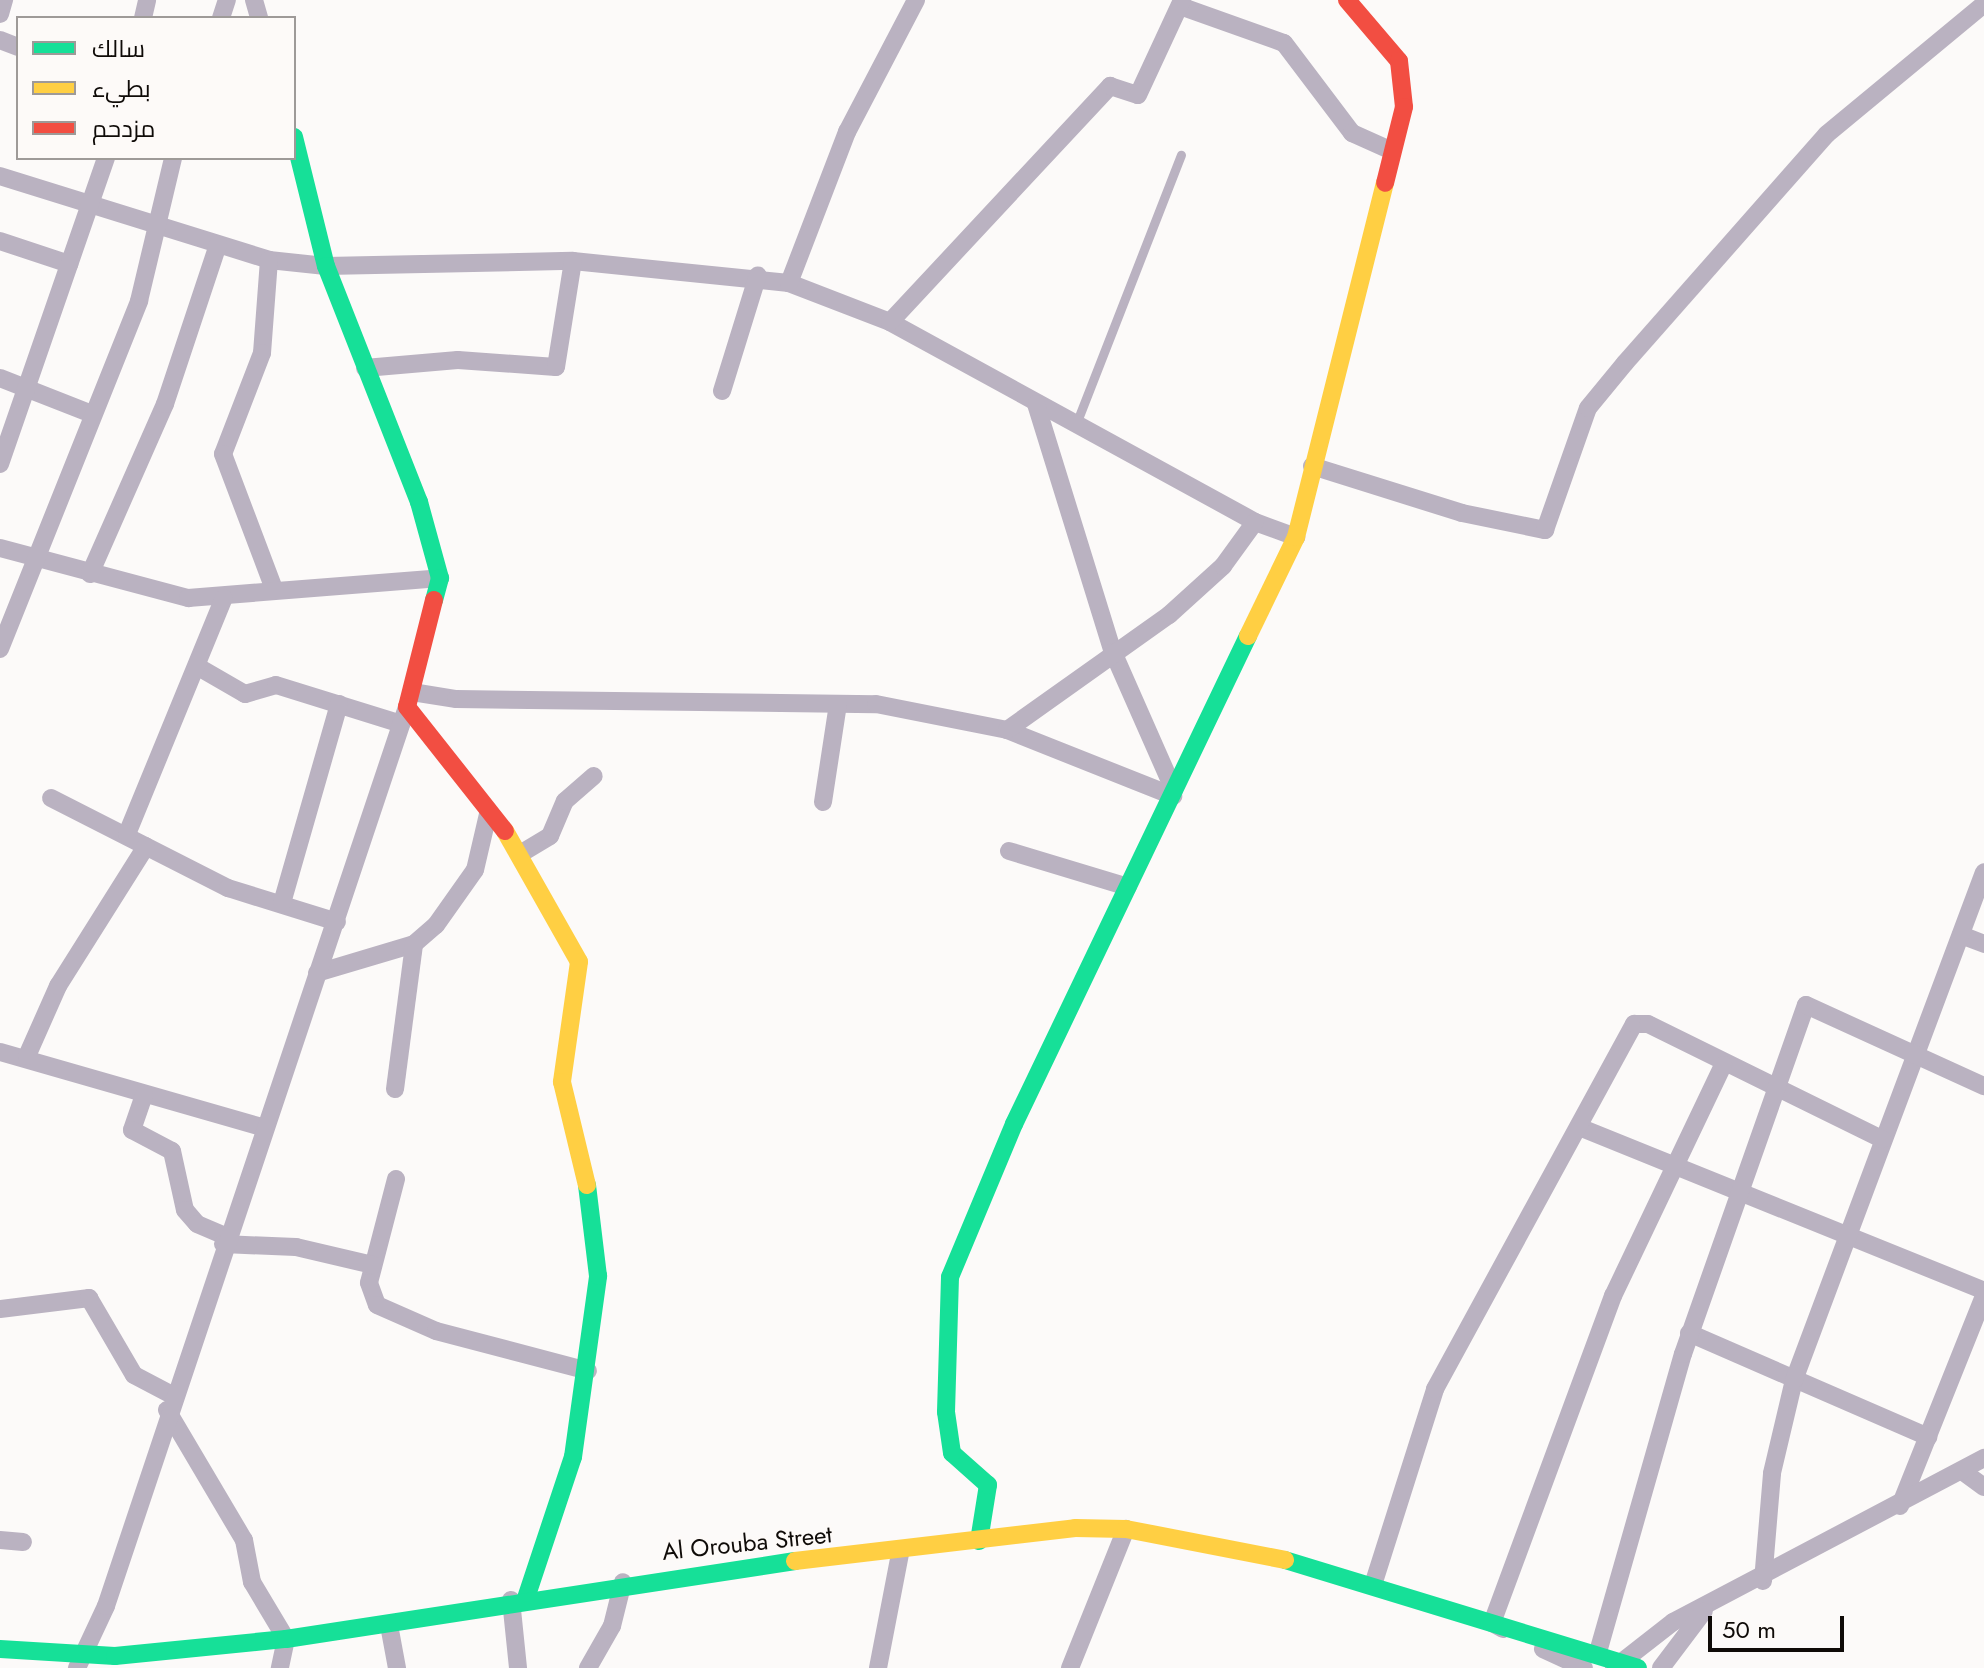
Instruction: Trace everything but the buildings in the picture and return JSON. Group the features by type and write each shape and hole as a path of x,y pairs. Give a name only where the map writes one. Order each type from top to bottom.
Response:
{"street":[{"path":"0,14 4,0"},
{"path":"789,283 847,132 916,0"},
{"path":"979,1541 988,1485 952,1453 946,1412 950,1277 1128,887 1296,537 1404,107 1399,61 1347,0"},
{"path":"890,322 1110,86 1138,95 1181,3 1284,43 1352,133 1392,151"},
{"path":"1312,466 1462,513 1545,530 1588,408 1625,363 1827,134 1984,4"},
{"path":"79,1663 106,1606 261,1127 337,922 407,708 440,578 419,502 326,266 296,145"},
{"path":"0,464 21,386 90,210 105,160"},
{"path":"0,649 160,230 173,160"},
{"path":"0,176 90,210 269,260 326,266 573,261 758,275 789,283 890,322 1255,522 1296,537"},
{"path":"0,241 69,264"},
{"path":"90,574 165,404 218,245"},
{"path":"269,260 262,353 223,454 274,589"},
{"path":"365,368 458,360 556,367 573,261"},
{"path":"722,391 758,275"},
{"path":"0,378 92,414"},
{"path":"1036,404 1113,652 1174,793"},
{"path":"1007,730 1209,581 1255,522"},
{"path":"0,548 150,592 224,598 274,589 440,578"},
{"path":"127,834 200,668 224,598"},
{"path":"200,668 245,694 276,685 339,704 407,708 876,704 1007,730 1174,793"},
{"path":"282,903 339,704"},
{"path":"823,802 838,704"},
{"path":"407,708 520,854 579,962 562,1082 594,1213 598,1276 588,1371 560,1510 518,1599 518,1668"},
{"path":"520,854 550,836 565,801 594,776"},
{"path":"51,798 228,888 337,922"},
{"path":"317,973 414,944 467,885 488,814"},
{"path":"27,1056 58,986 146,846"},
{"path":"1009,851 1128,887"},
{"path":"1763,1581 1772,1473 1794,1380 1984,872"},
{"path":"1961,935 1984,944"},
{"path":"395,1089 414,944"},
{"path":"1598,1652 1689,1333 1806,1005 1916,1058 1984,1086"},
{"path":"1373,1585 1435,1389 1638,1023 1774,1092 1882,1139"},
{"path":"0,1052 27,1056 144,1095 261,1127"},
{"path":"1492,1623 1613,1296 1669,1168 1723,1065"},
{"path":"144,1095 132,1130 172,1151 185,1210 224,1240 296,1247 373,1265"},
{"path":"1579,1127 1669,1168 1984,1293 1900,1506"},
{"path":"396,1179 369,1283 377,1305 436,1331 588,1371"},
{"path":"0,1309 89,1298 134,1375 170,1403 244,1540 252,1582 286,1639 280,1668"},
{"path":"1689,1333 1928,1437"},
{"path":"1625,1665 1646,1638 1763,1581 1984,1458"},
{"path":"1962,1471 1984,1487"},
{"path":"1070,1668 1126,1529"},
{"name":"Al Orouba Street","path":"0,1649 79,1663 389,1625 623,1582 901,1549 1126,1529 1253,1552 1598,1652 1625,1665"},
{"path":"0,1540 23,1542"},
{"path":"878,1668 901,1549"},
{"path":"588,1668 612,1626 623,1582"},
{"path":"1661,1668 1704,1611"},
{"name":"Al Orouba Street","path":"1492,1623 1584,1668"},
{"path":"389,1625 397,1668"}],"lane":[{"path":"1075,426 1181,155"}],"traffic: fast":[{"path":"296,145 326,266 419,502 440,578 434,600"},
{"path":"979,1541 988,1485 952,1453 946,1412 950,1277 1014,1124 1248,636"},
{"path":"526,1598 573,1457 598,1276 587,1185"},
{"path":"1285,1560 1638,1668"},
{"path":"0,1649 115,1656 286,1639 795,1561"}],"traffic: slow":[{"path":"1248,636 1296,537 1385,183"},
{"path":"505,831 579,962 562,1082 587,1185"},
{"path":"795,1561 1075,1528 1126,1529 1285,1560"}],"traffic: jam":[{"path":"1347,0 1399,61 1404,107 1385,183"},
{"path":"434,600 407,707 505,831"}]}
